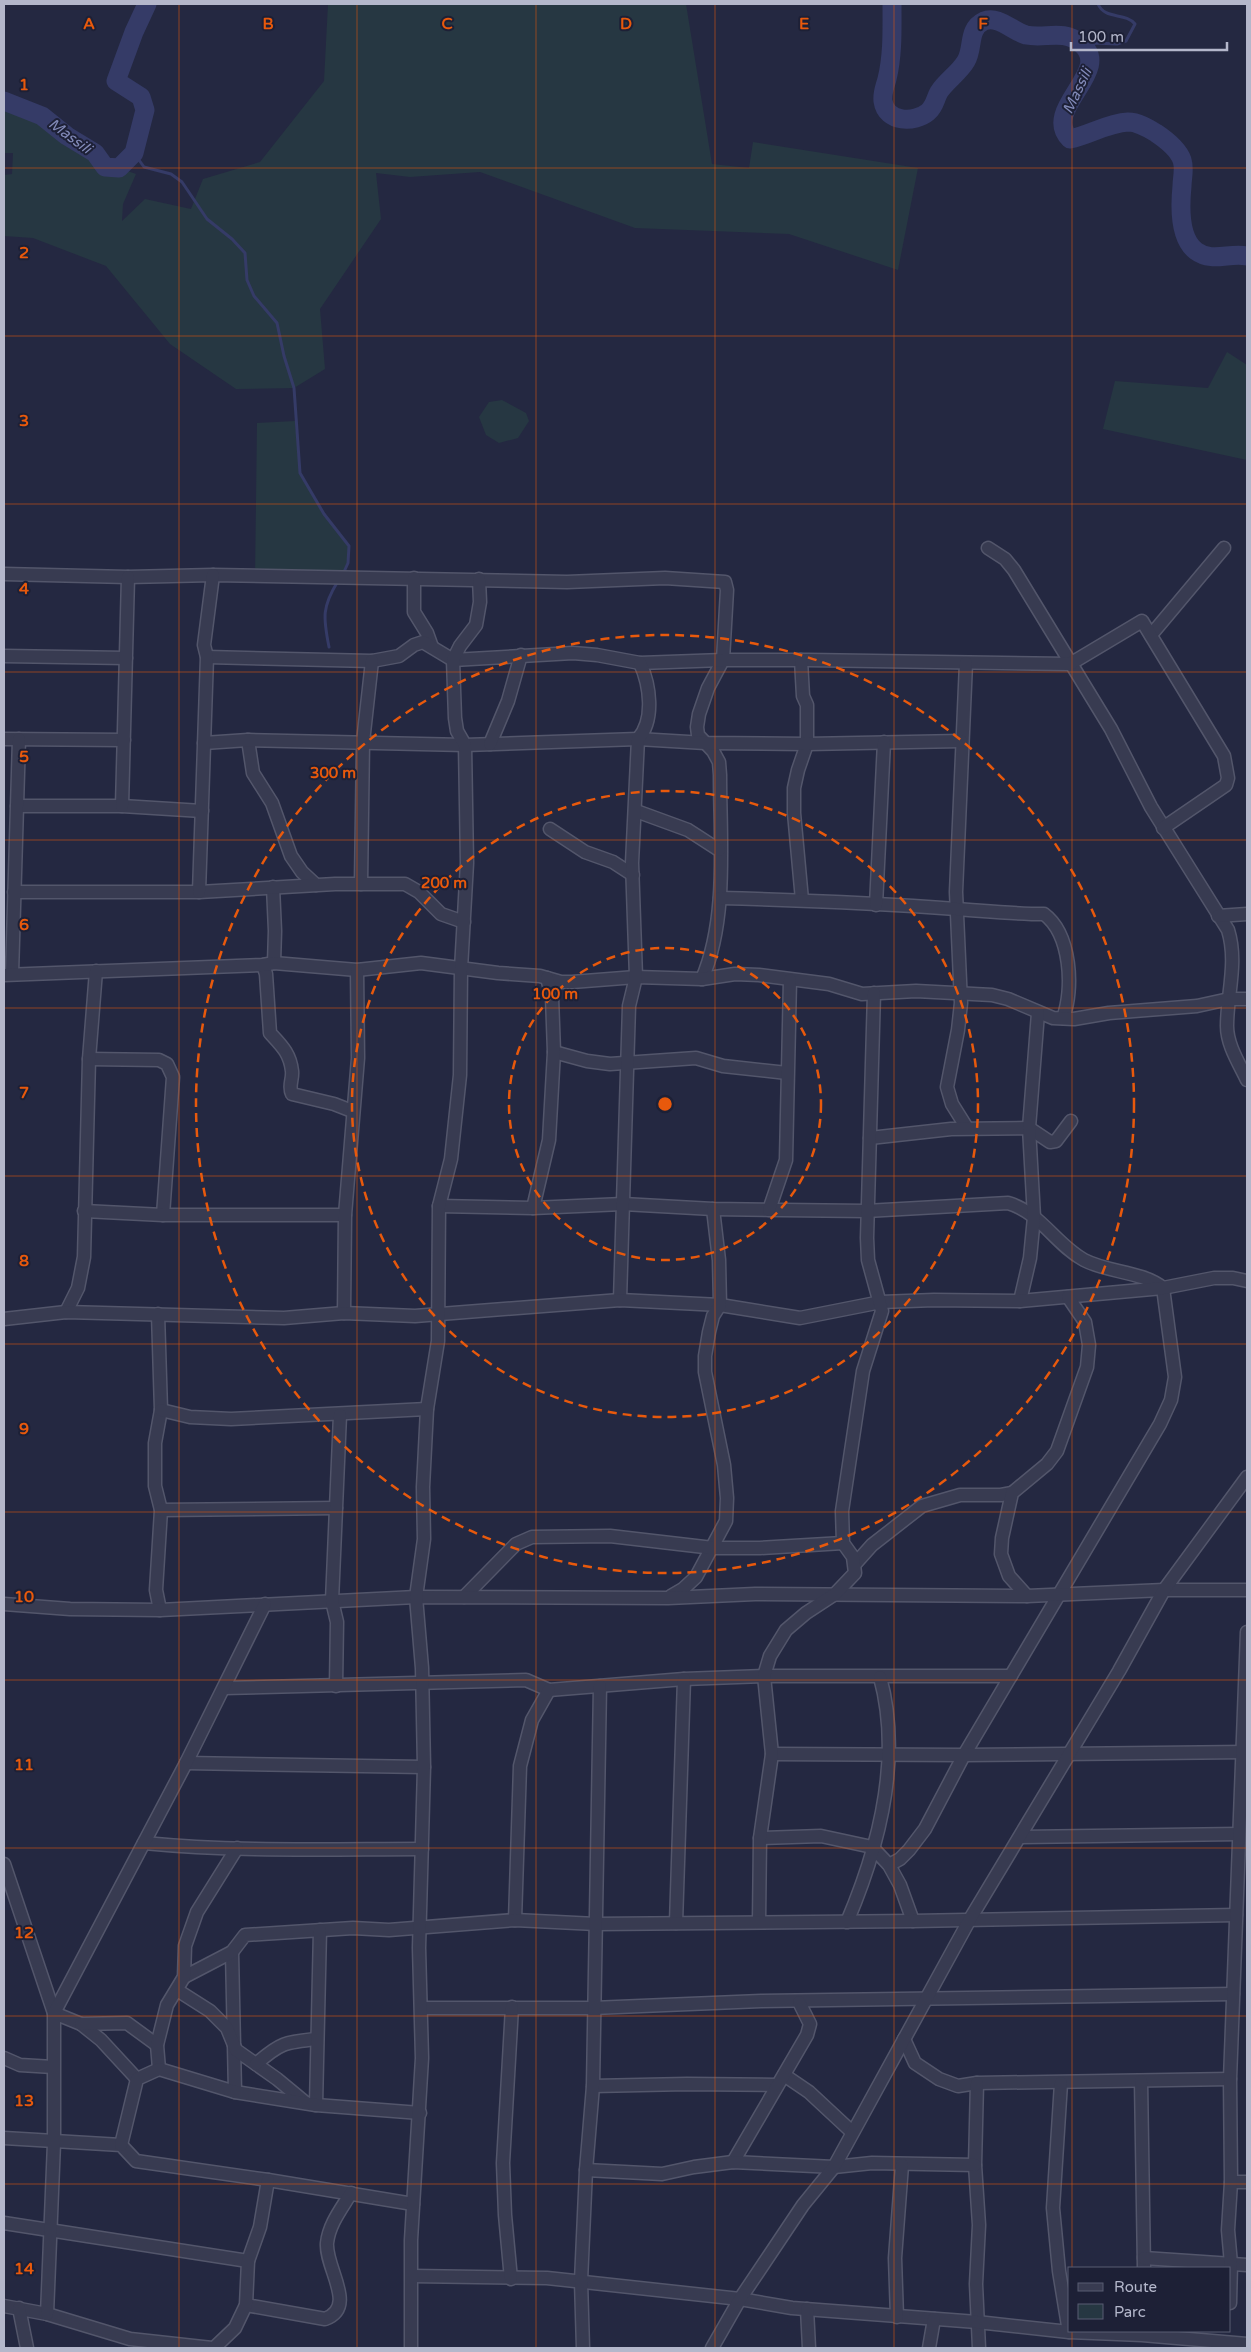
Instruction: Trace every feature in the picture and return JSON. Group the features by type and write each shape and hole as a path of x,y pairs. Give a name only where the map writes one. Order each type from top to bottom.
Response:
{"street":[{"path":"988,548 1005,559 1014,570 1111,729 1163,828 1228,930 1232,942 1228,1037 1247,1080"},
{"path":"1151,635 1224,548"},
{"path":"4,574 128,577 213,575 580,582 665,578 723,581 726,584 727,590 723,660 708,688 699,714 698,735 713,751 719,762 720,898 714,949 702,979"},
{"path":"199,892 207,657 204,645 213,575"},
{"path":"122,806 128,577"},
{"path":"414,578 414,612 427,633 432,647"},
{"path":"411,2348 413,2204 422,2058 420,1927 424,1767 423,1683 416,1597 424,1539 423,1487 427,1409 438,1341 438,1206 451,1159 460,1075 461,969 467,863 465,745 458,731 455,718 453,660 460,646 476,625 480,602 479,579"},
{"path":"207,657 372,662 400,656 418,643 423,642 440,654 453,660 584,653 640,663 801,660 1070,664 1142,621 1224,756 1228,778 1226,785 1163,828"},
{"path":"490,744 508,701 521,655"},
{"path":"4,656 126,658"},
{"path":"801,660 803,696 807,704 807,744 794,788 795,836 802,900"},
{"path":"361,884 363,742 372,662"},
{"path":"620,1300 629,1006 636,977 633,875 638,739 647,725 648,713 646,676 640,663"},
{"path":"966,663 961,741 957,909 961,992 958,1030 947,1087 952,1104 967,1128"},
{"path":"4,739 124,740"},
{"path":"19,739 17,806 10,854 14,892 8,975 268,964 357,970 420,964 572,982 636,977 702,979 735,974 759,974 790,980 829,984 843,990 862,994 961,992 1008,999 1053,1018 1074,1019 1109,1013 1197,1006 1229,999 1247,999"},
{"path":"204,743 248,740 465,745 638,739 705,743 807,744 961,741"},
{"path":"248,740 253,773 272,803 291,856 302,872 316,885"},
{"path":"876,905 884,742"},
{"path":"17,806 122,806 202,811"},
{"path":"636,811 688,830 719,850"},
{"path":"550,828 585,852 614,862 633,875"},
{"path":"14,892 199,892 316,885 405,884 419,892 441,914 464,922"},
{"path":"273,887 275,931 266,974 270,1032 285,1048 288,1055 292,1072 290,1089 292,1094 334,1104 352,1112"},
{"path":"720,898 802,900 1014,914 1044,914 1050,918 1062,938 1069,974 1066,1010 1063,1018"},
{"path":"1218,916 1247,914"},
{"path":"344,1313 345,1215 352,1112 358,1058 357,970"},
{"path":"66,1312 78,1288 84,1257 89,1059 96,971"},
{"path":"533,1208 549,1140 554,1052 552,996 547,978"},
{"path":"769,1210 786,1160 790,980"},
{"path":"759,1922 760,1838 772,1754 764,1676 770,1656 786,1630 806,1613 835,1594 855,1573 855,1564 843,1543 842,1511 867,1353 882,1312 868,1260 866,1212 874,993"},
{"path":"1020,1301 1030,1258 1034,1217 1029,1128 1038,1013"},
{"path":"554,1052 587,1062 627,1064 696,1058 723,1066 787,1072"},
{"path":"89,1059 159,1060 168,1064 173,1077 163,1215"},
{"path":"870,1138 967,1128 1029,1128 1050,1142 1056,1141 1071,1121"},
{"path":"438,1206 533,1208 623,1204 713,1209 866,1212 998,1203 1019,1206 1034,1217 1055,1238 1084,1260 1107,1270 1151,1280 1164,1288"},
{"path":"668,1598 683,1589 696,1577 726,1521 727,1498 721,1449 705,1372 705,1356 713,1316 720,1305 719,1260 713,1209"},
{"path":"84,1211 163,1215 345,1215"},
{"path":"4,1319 66,1312 284,1318 344,1313 415,1316 620,1300 720,1305 800,1318 880,1302 934,1300 1020,1301 1164,1288 1214,1278 1233,1278 1247,1282"},
{"path":"889,1865 900,1859 909,1850 925,1829 964,1755 1144,1454 1171,1400 1175,1377 1164,1288"},
{"path":"855,1564 872,1545 922,1506 960,1495 1001,1495 1012,1493 1046,1464 1057,1451 1087,1367 1089,1345 1085,1322 1068,1297"},
{"path":"158,1314 161,1410 155,1443 155,1486 161,1510 156,1590 160,1610"},
{"path":"161,1410 190,1418 232,1419 427,1409"},
{"path":"336,1686 337,1622 332,1601 340,1414"},
{"path":"712,2348 740,2299 802,2205 834,2167 924,1999 970,1919 1021,1837 1164,1590 1247,1477"},
{"path":"1012,1493 1005,1515 1001,1554 1009,1576 1027,1596"},
{"path":"161,1510 336,1508"},
{"path":"464,1597 516,1544 532,1537 610,1536 713,1548 760,1548 843,1543"},
{"path":"4,1604 70,1609 160,1610 416,1597 668,1598 755,1594 1027,1596 1060,1593 1164,1590 1247,1590"},
{"path":"54,2013 186,1763 264,1604"},
{"path":"1231,2267 1228,2230 1232,2182 1230,2079 1239,1834 1245,1752 1247,1632"},
{"path":"224,1688 526,1680 549,1690 684,1679 764,1676 1011,1676"},
{"path":"847,1922 865,1880 883,1803 889,1724 887,1703 880,1677"},
{"path":"676,1923 684,1679"},
{"path":"583,2348 581,2281 586,2170 593,2086 600,1686"},
{"path":"515,1920 520,1766 532,1720 549,1690"},
{"path":"772,1754 964,1755 1245,1752"},
{"path":"186,1763 424,1767"},
{"path":"1021,1837 1239,1834"},
{"path":"760,1838 821,1836 872,1847 889,1865 900,1884 912,1921"},
{"path":"144,1842 190,1847 422,1849"},
{"path":"159,2069 157,2045 167,2005 184,1977 185,1946 197,1912 237,1848"},
{"path":"4,1864 54,2013 54,2143 47,2314"},
{"path":"184,1977 232,1952 245,1935 320,1930 354,1928 389,1930 515,1920 596,1924 847,1922 1236,1915"},
{"path":"311,2104 317,2039 320,1930"},
{"path":"232,1952 236,2092"},
{"path":"176,1990 210,2011 227,2028 236,2050 311,2104"},
{"path":"422,2008 593,2008 761,2001 799,2002 1233,1994"},
{"path":"733,2162 801,2046 810,2026 799,2002"},
{"path":"510,2279 505,2215 504,2163 512,2007"},
{"path":"54,2013 81,2024 101,2040 137,2079"},
{"path":"81,2024 127,2023 157,2045"},
{"path":"256,2064 274,2048 286,2042 317,2039"},
{"path":"904,2039 915,2063 939,2079 958,2086 977,2083 1230,2079"},
{"path":"4,2058 20,2065 53,2067"},
{"path":"137,2079 159,2069 236,2092 311,2104 420,2113"},
{"path":"121,2145 137,2079"},
{"path":"593,2086 780,2080 810,2092 852,2132"},
{"path":"1141,2081 1144,2263 1247,2265"},
{"path":"977,2083 975,2165 979,2225 976,2284 979,2348"},
{"path":"1061,2083 1053,2208 1059,2271 1068,2332"},
{"path":"4,2138 54,2143 121,2145 136,2161 413,2204"},
{"path":"586,2170 662,2174 694,2167 733,2162 834,2167 872,2163 975,2165"},
{"path":"897,2317 895,2258 902,2165"},
{"path":"4,2306 47,2314 130,2339 213,2348 235,2328 246,2305 248,2261 260,2227 268,2180"},
{"path":"1232,2182 1247,2182"},
{"path":"246,2305 325,2319 335,2316 340,2310 339,2293 327,2252 327,2241 332,2225 351,2193"},
{"path":"4,2223 248,2261"},
{"path":"412,2276 510,2279 547,2278 740,2299 807,2309 977,2322 1068,2332 1142,2333 1224,2340 1247,2344"},
{"path":"19,2308 27,2348"},
{"path":"807,2309 809,2348"},
{"path":"929,2348 934,2319"}],"green space":[{"path":"328,4 686,4 712,164 749,168 753,142 918,168 898,270 789,234 635,228 480,172 410,177 376,173 381,219 320,309 325,369 294,388 236,389 170,344 106,266 33,238 4,236 4,175 12,174 13,153 4,153 4,101 42,116 67,136 95,153 105,167 119,168 136,174 123,204 122,221 145,199 191,209 203,179 260,162 324,81"},
{"path":"1227,352 1247,365 1247,460 1103,429 1115,381 1208,388"},
{"path":"502,400 526,413 529,421 518,438 499,443 486,435 479,417 489,402"},
{"path":"295,421 300,473 324,514 349,546 348,563 340,579 255,578 257,423"}],"waterway":[{"name":"Massili","path":"4,101 42,116 67,136 95,153 105,167 119,168 134,153 145,110 141,97 116,81 134,32 147,4"},
{"name":"Massili","path":"892,4 892,42 887,79 883,93 883,101 889,114 902,119 909,119 922,116 928,112 942,88 966,61 975,29 984,21 994,20 1026,35 1067,36 1080,43 1089,54 1089,65 1085,77 1064,115 1063,127 1070,139 1128,122 1139,124 1156,133 1174,148 1183,163 1182,221 1186,238 1190,245 1196,251 1208,256 1247,256"},
{"path":"1088,49 1095,43 1117,44 1126,41 1135,24 1131,20 1105,12 1098,4"},
{"path":"134,153 144,167 171,174 182,182 207,219 232,239 245,253 247,280 254,296 277,323 284,356 294,388 300,473 324,514 349,546 348,563 343,574"},
{"path":"329,647 325,613 329,598 338,581"}]}
